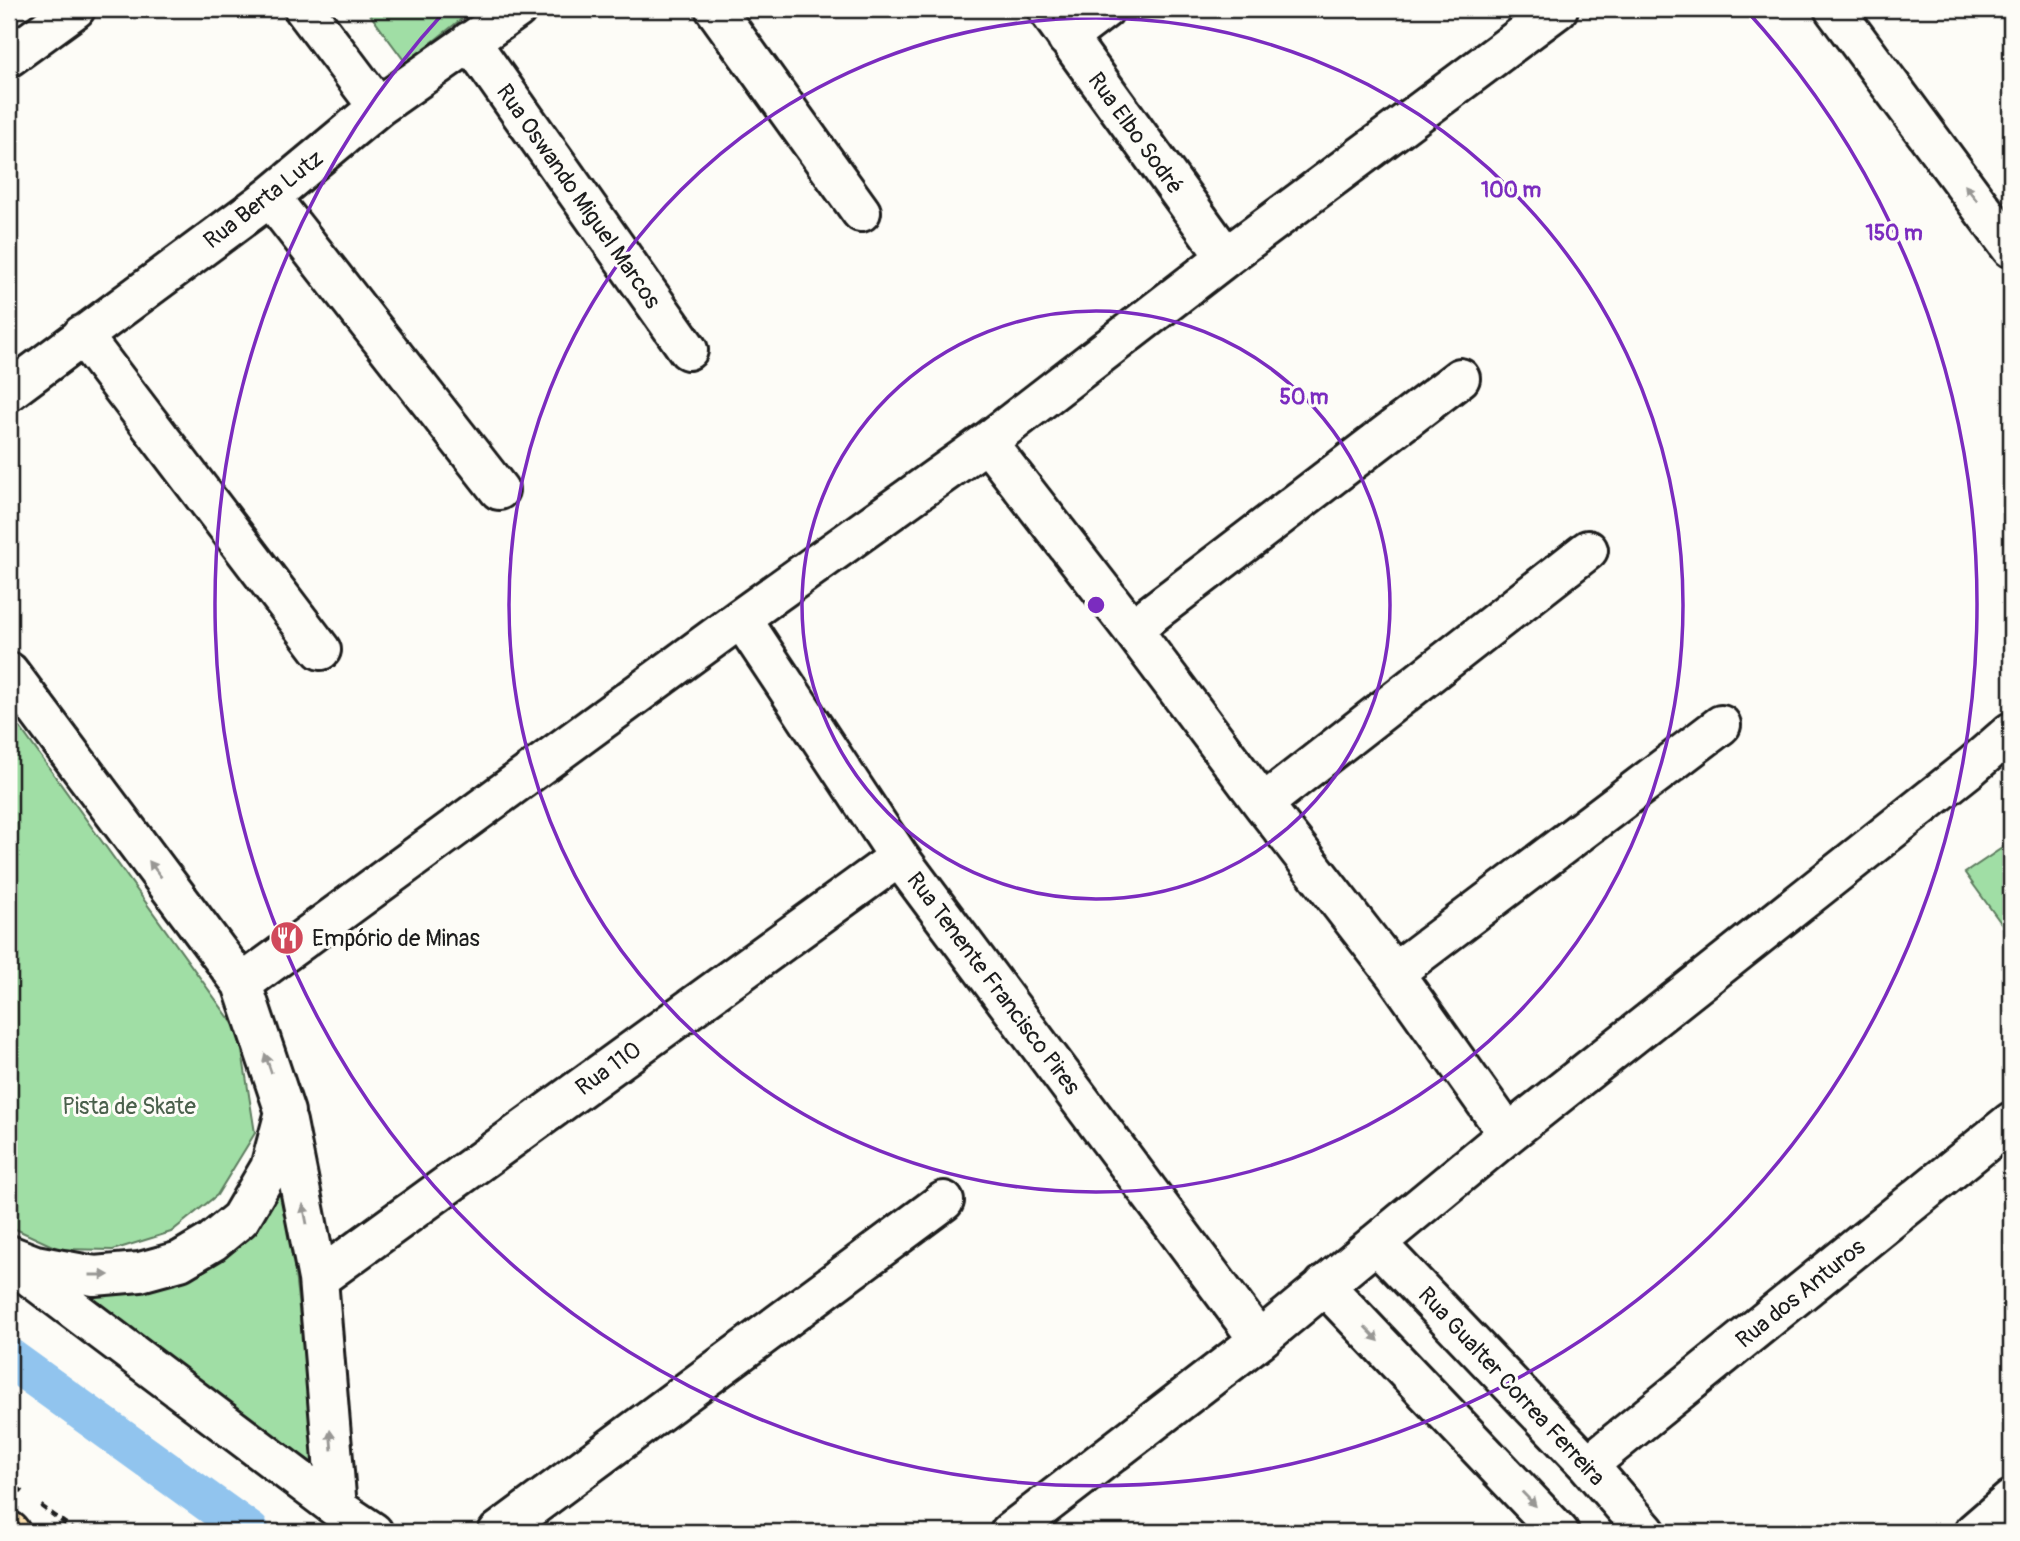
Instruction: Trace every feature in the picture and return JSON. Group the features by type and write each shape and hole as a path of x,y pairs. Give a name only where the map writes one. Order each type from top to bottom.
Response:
{"street":[{"path":"9,57 75,9"},
{"path":"304,9 377,107"},
{"name":"Rua Berta Lutz","path":"9,391 270,197 377,107 517,9"},
{"path":"715,9 861,212"},
{"path":"1057,24 1105,9"},
{"path":"242,984 741,618 987,442 1226,257 1558,9"},
{"path":"1834,9 2011,248"},
{"name":"Rua Elbo Sodré","path":"1057,24 1226,257"},
{"name":"Rua Oswando Miguel Marcos","path":"470,41 688,350"},
{"path":"270,197 499,490"},
{"path":"82,335 321,650"},
{"path":"1132,629 1460,378"},
{"path":"987,442 1394,973 1508,1134"},
{"path":"1262,804 1588,551"},
{"name":"Rua Tenente Francisco Pires","path":"741,618 899,857 1259,1339"},
{"path":"9,672 242,984 285,1112 318,1279 337,1508"},
{"path":"1394,973 1721,724"},
{"path":"1010,1532 1259,1339 1508,1134 1972,766 2011,732"},
{"name":"Rua 110","path":"318,1279 899,857"},
{"path":"9,1255 35,1265 94,1276 140,1272 180,1261 212,1242 240,1219 270,1168 285,1112"},
{"name":"Rua dos Anturos","path":"1588,1465 2011,1122"},
{"path":"498,1532 944,1201"},
{"name":"Rua Gualter Correa Ferreira","path":"1376,1242 1588,1465 1646,1532"},
{"path":"9,1261 337,1508 373,1532"},
{"path":"1324,1285 1559,1532"},
{"path":"1974,1532 2011,1500"}],"green space":[{"path":"366,9 474,9 406,63"},
{"name":"Pista de Skate","path":"9,717 21,729 239,1032 255,1133 217,1195 171,1232 113,1250 59,1249 9,1226"},
{"path":"2011,842 2011,937 1965,873"},
{"path":"276,1191 286,1195 317,1466 67,1286 117,1292 171,1284 211,1264"}],"waterway":[{"path":"9,1358 250,1532"}],"place":[{"name":"Empório de Minas","path":"287,938"}]}
